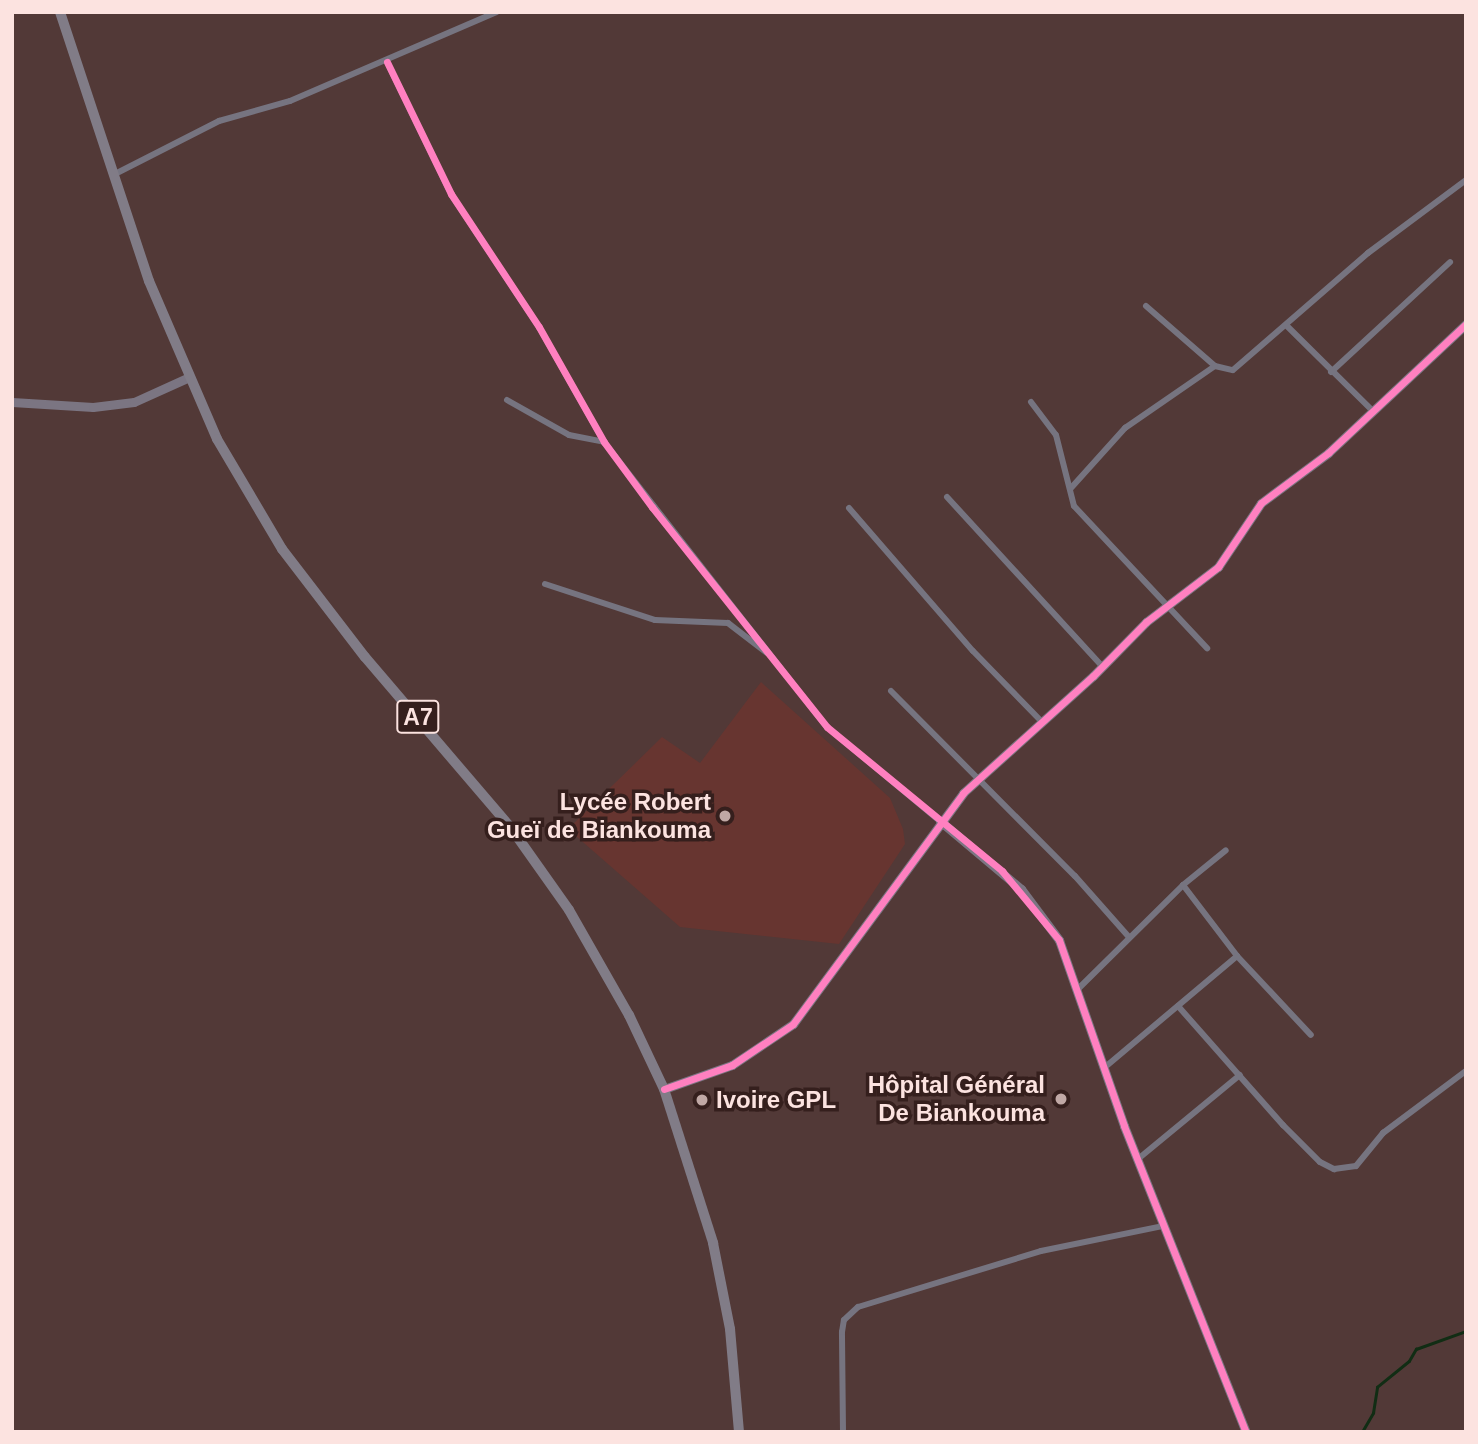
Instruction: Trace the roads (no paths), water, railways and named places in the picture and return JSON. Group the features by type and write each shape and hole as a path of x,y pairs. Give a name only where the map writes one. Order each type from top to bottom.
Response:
{"main road":[{"name":"A7","path":"60,12 113,175 187,378 282,549 365,657 511,828 569,910 629,1015 664,1089 713,1243 730,1329 739,1432"}],"street":[{"path":"113,175 219,121 290,101 387,62 497,12"},
{"path":"387,62 451,194 539,327 604,442 769,654 837,736 1026,895 1059,940 1079,988 1104,1068 1163,1226 1246,1432"},
{"path":"1146,306 1215,366 1230,371 1240,367 1368,253 1466,180"},
{"path":"1331,372 1450,262"},
{"path":"664,1089 732,1065 793,1024 940,821 977,779 1103,667 1167,604 1218,567 1261,503 1374,412 1466,324"},
{"path":"1287,326 1374,412"},
{"path":"1071,488 1125,428 1215,366"},
{"path":"12,402 93,407 134,402 187,378"},
{"path":"507,400 569,435 604,442"},
{"path":"1031,402 1056,435 1077,511 1207,648"},
{"path":"947,497 1103,667"},
{"path":"849,508 973,651 1041,721"},
{"path":"545,584 655,620 728,623 769,654"},
{"path":"891,691 1075,876 1129,937"},
{"path":"1079,988 1183,885 1226,850"},
{"path":"1183,885 1237,956 1311,1035"},
{"path":"1104,1068 1237,956"},
{"path":"1178,1006 1321,1162 1340,1169 1356,1166 1383,1133 1466,1071"},
{"path":"1138,1159 1240,1076"},
{"path":"844,1432 842,1332 844,1320 858,1307 1041,1251 1163,1226"}],"waterway":[{"path":"1362,1432 1373,1413 1377,1387 1409,1361 1416,1349 1466,1331"}],"place":[{"name":"Lycée Robert Gueï de Biankouma","path":"725,816"},
{"name":"Hôpital Général De Biankouma","path":"1061,1099"},
{"name":"Ivoire GPL","path":"702,1100"}]}
